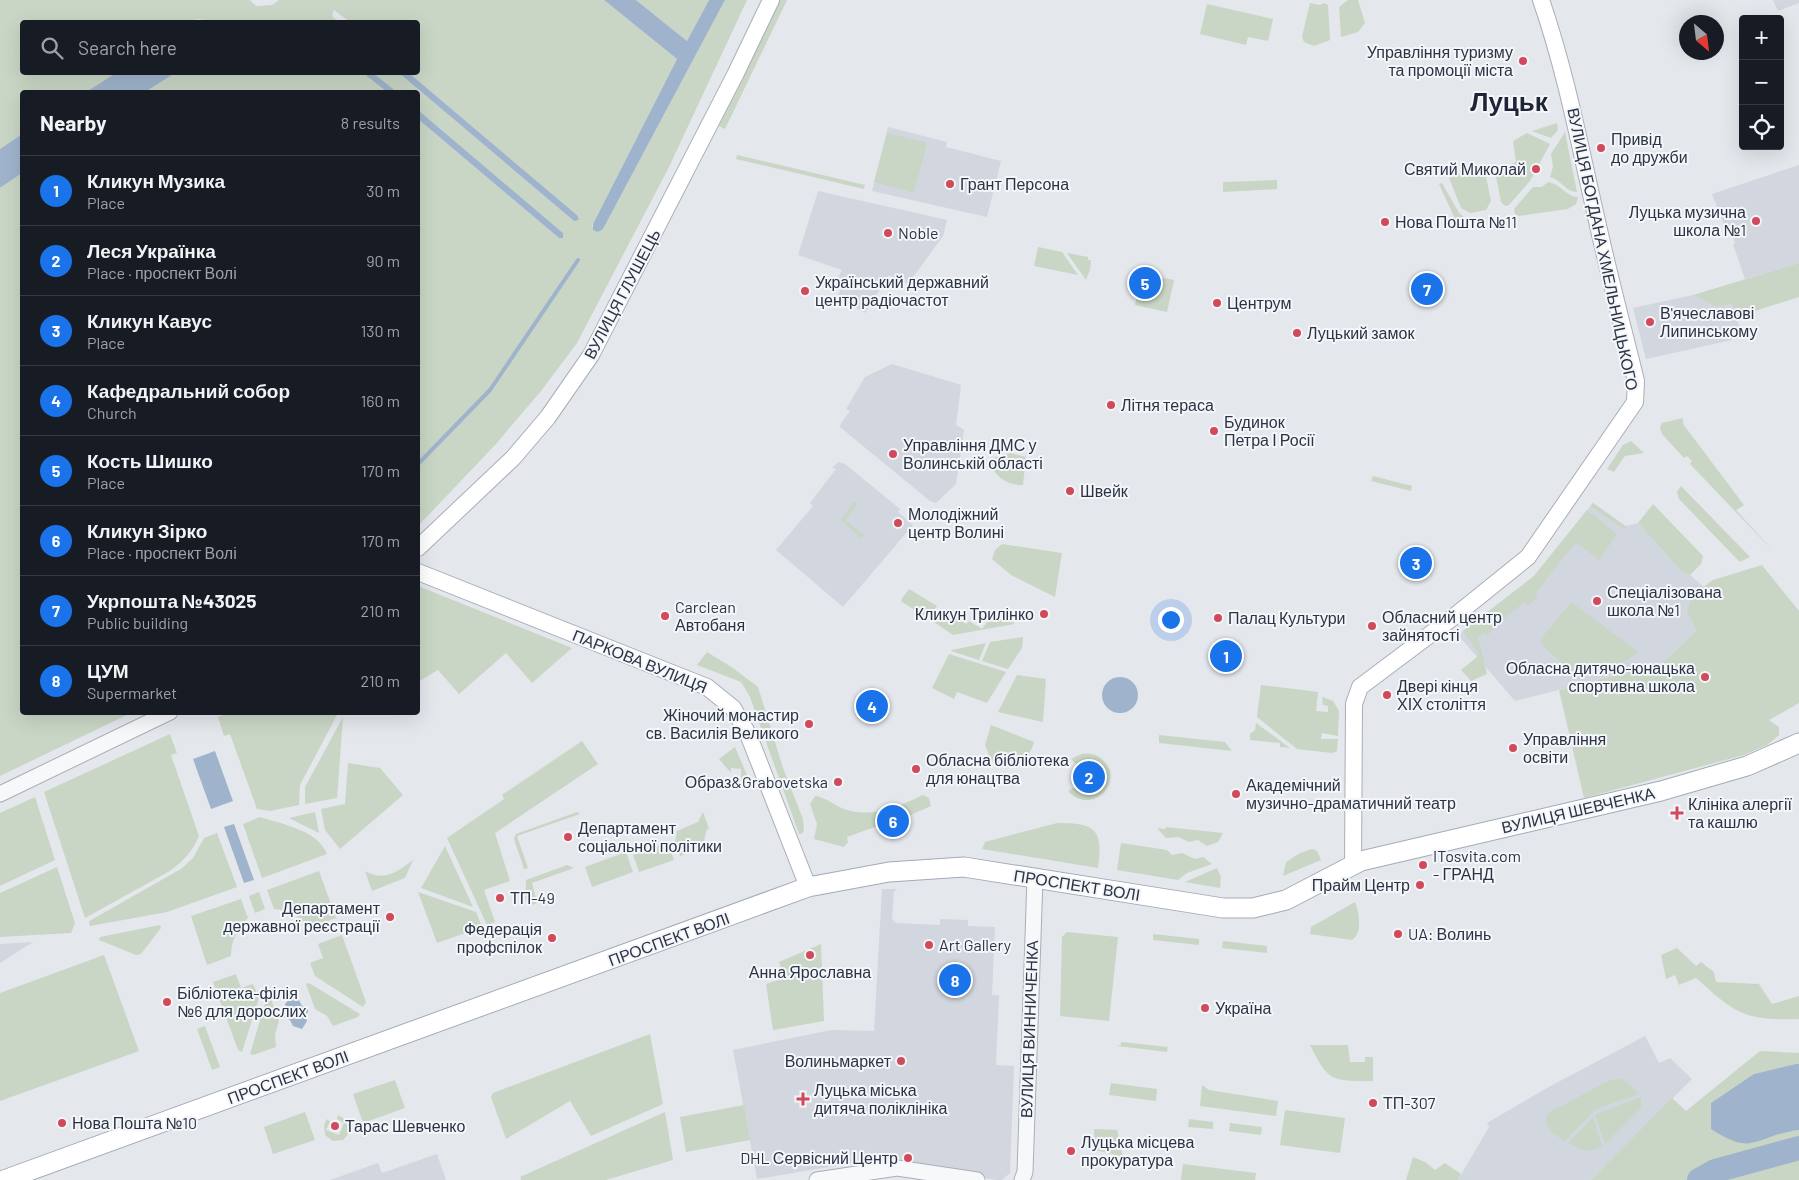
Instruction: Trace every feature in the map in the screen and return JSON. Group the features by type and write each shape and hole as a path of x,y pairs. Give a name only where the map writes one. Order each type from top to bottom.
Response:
{"main road":[{"name":"ВУЛИЦЯ ГЛУШЕЦЬ","path":"420,546 513,458 548,417 591,355 736,73 771,0"},
{"name":"ВУЛИЦЯ БОГДАНА ХМЕЛЬНИЦЬКОГО","path":"1353,865 1354,704 1360,687 1456,615 1528,557 1635,402 1636,381 1600,232 1574,112 1557,47 1541,0"},
{"name":"ПАРКОВА ВУЛИЦЯ","path":"420,573 707,687 724,698 733,708 748,734 808,887"},
{"name":"ВУЛИЦЯ ШЕВЧЕНКА","path":"1353,865 1382,855 1661,790 1747,766 1799,743"},
{"name":"ПРОСПЕКТ ВОЛІ","path":"4,1180 808,887 889,872 954,868 1035,878 1223,908 1253,908 1286,900 1353,865"}],"street":[{"path":"0,794 164,715"},
{"name":"ВУЛИЦЯ ВИННИЧЕНКА","path":"1022,1180 1025,1164 1035,878"},
{"path":"817,1180 897,1168 976,1180"}],"shaded area":[{"path":"1773,0 1799,0 1799,3 1778,11"},
{"path":"888,127 947,142 946,147 1001,161 987,217 872,191"},
{"path":"1799,165 1799,263 1745,279 1733,244 1735,243 1731,232 1727,233 1712,194"},
{"path":"818,191 947,220 943,236 908,284 889,275 865,313 837,297 841,289 834,285 842,270 798,255"},
{"path":"1693,295 1716,307 1732,304 1740,327 1730,331 1732,340 1646,359 1633,308"},
{"path":"892,364 961,385 956,425 964,430 956,484 936,503 930,501 840,427 850,411 846,409 865,377"},
{"path":"838,462 845,464 900,509 898,512 913,525 843,607 776,550 813,506 810,503 836,469 832,468"},
{"name":"Спеціалізована школа №1","path":"1593,503 1626,526 1638,523 1683,573 1690,575 1704,587 1692,595 1697,630 1663,663 1515,701 1458,635 1534,576"},
{"path":"882,889 897,889 894,892 892,919 896,923 940,925 940,919 968,920 968,926 995,927 992,995 999,995 996,1065 1014,1066 1010,1173 1002,1180 996,1180 900,1164 860,1168 858,1162 757,1179 733,1050 831,1030 874,1031"},
{"path":"33,942 0,963 0,944"},
{"path":"1645,1036 1659,1063 1670,1058 1692,1079 1591,1180 1458,1180 1489,1127 1487,1123 1545,1089"},
{"path":"437,1154 446,1180 330,1180 378,1163 382,1173"}],"green space":[{"path":"0,0 250,0 256,6 272,5 279,0 604,0 677,59 592,227 603,229 725,0 747,0 669,167 577,343 541,391 496,444 420,524 420,121 559,238 563,238 563,233 420,112 420,91 574,221 579,218 411,75 420,75 420,20 347,20 334,10 332,16 337,20 20,20 20,75 113,75 89,90 20,90 20,135 0,149"},
{"path":"636,0 709,0 687,41"},
{"path":"780,0 787,0 725,129 719,126"},
{"path":"1348,0 1358,0 1365,23 1358,32 1341,37 1339,7"},
{"path":"1310,3 1319,5 1325,3 1328,5 1330,40 1314,46 1304,42 1302,37"},
{"path":"1207,4 1273,19 1268,41 1248,37 1246,45 1200,34"},
{"path":"171,75 366,75 384,90 148,90"},
{"path":"376,75 401,75 419,90 394,90"},
{"path":"1557,123 1558,130 1551,138 1532,131"},
{"path":"1565,132 1577,192 1570,190 1550,177 1553,167 1551,154"},
{"path":"887,133 927,143 914,193 874,182"},
{"path":"1527,133 1550,144 1530,181 1509,205 1505,206 1501,202 1495,171 1516,162 1513,141"},
{"path":"737,155 865,185 864,189 736,159"},
{"path":"1484,167 1491,201 1486,210 1470,213 1461,208 1449,178"},
{"path":"20,174 20,715 127,715 0,776 0,188"},
{"path":"1277,180 1277,189 1223,192 1223,182"},
{"path":"1548,182 1570,195 1578,197 1576,204 1568,209 1518,216 1515,214 1514,209 1533,187 1542,187"},
{"path":"1442,183 1459,213 1468,220 1456,221 1439,184"},
{"path":"1038,247 1062,252 1078,275 1034,266"},
{"path":"1067,253 1088,257 1088,260 1091,260 1090,271 1086,280"},
{"path":"1799,263 1799,297 1736,317 1732,304 1716,307 1693,295"},
{"path":"1142,274 1174,280 1167,312 1135,305"},
{"path":"1683,418 1683,424 1744,505 1736,510 1776,554 1690,464 1692,461 1687,456 1684,458 1662,434 1660,428 1662,423"},
{"path":"1631,441 1644,453 1625,456 1614,472 1607,469 1623,445"},
{"path":"1010,453 1026,457 1023,485 1012,484 1003,480 995,473 989,463 992,458"},
{"path":"1373,476 1412,486 1411,491 1371,481"},
{"path":"1681,486 1750,557 1740,562 1734,556 1679,499 1677,492"},
{"path":"854,502 857,502 857,505 845,520 864,535 861,538 841,520"},
{"path":"1593,503 1626,527 1624,529 1590,506"},
{"path":"1653,504 1703,556 1701,564 1690,575 1683,573 1638,523"},
{"path":"1587,510 1617,534 1599,560 1576,542 1535,594 1538,597 1528,605 1525,602 1493,627 1494,629 1487,635 1485,633 1478,637 1487,674 1471,681 1461,670 1478,656 1478,652 1463,631 1534,576"},
{"path":"1002,544 1062,553 1055,597 1011,575 992,559 995,550"},
{"name":"Обласна дитячо-юнацька спортивна школа","path":"1762,565 1799,611 1799,703 1769,720 1779,727 1779,735 1767,745 1744,755 1584,798 1559,690 1663,663 1697,630 1687,612 1692,595 1713,580"},
{"path":"420,587 572,648 532,683 506,653 459,694 438,670 420,681"},
{"path":"909,589 937,606 928,618 902,602 901,600"},
{"path":"1571,602 1638,652 1626,661 1579,679 1544,647 1540,640"},
{"path":"944,610 966,624 969,621 982,629 995,611 1012,618 1014,624 953,635 934,622"},
{"path":"1023,637 1022,648 1008,669 982,661 990,642"},
{"path":"986,643 979,660 951,651 952,650"},
{"path":"707,652 733,668 758,687 783,768 803,819 804,831 801,834 799,834 750,697 741,682 697,665"},
{"path":"949,654 1006,672 987,703 957,692 954,699 932,688"},
{"path":"1017,675 1046,679 1043,722 998,712"},
{"path":"1261,685 1318,692 1316,711 1328,712 1328,706 1323,705 1322,697 1333,701 1339,711 1338,736 1322,733 1321,739 1338,739 1337,751 1332,753 1297,749 1257,717"},
{"path":"223,715 337,715 300,785 299,805 270,811 257,809 230,734 224,736 218,717"},
{"path":"343,717 337,798 305,804 305,787"},
{"path":"1256,723 1290,748 1280,747 1280,743 1250,740 1250,734 1255,730"},
{"path":"991,725 1034,742 1030,752 1017,765 1006,767 991,760 985,745"},
{"path":"170,734 177,753 171,755 199,836 190,852 168,872 85,918 44,792"},
{"path":"1159,735 1225,742 1232,751 1159,743"},
{"path":"582,741 598,764 495,833 510,881 484,890 495,922 487,925 447,838 504,799 502,795"},
{"path":"735,747 747,775 741,782 741,769 731,768 731,773 719,759"},
{"path":"1081,754 1095,755 1105,762 1110,770 1108,787 1103,793 1090,800 1082,800 1068,791 1073,788 1099,790 1101,767 1076,764 1071,759"},
{"path":"348,763 380,768 403,795 340,849 325,830 321,809 345,804"},
{"path":"923,795 929,798 931,806 897,821 889,817 883,824 847,837 848,842 844,847 814,839 817,824 810,804 815,796 847,810 867,813 896,807"},
{"path":"35,797 55,860 0,886 0,813"},
{"path":"315,812 319,833 289,818"},
{"path":"577,812 580,814 517,836 528,868 524,869 514,839 516,834"},
{"path":"703,812 709,829 707,829 702,848 680,856 675,843 677,831 698,822"},
{"path":"260,817 298,829 316,839 327,854 262,878 243,824"},
{"path":"1057,823 1081,825 1089,827 1094,831 1098,837 1099,845 1098,868 982,849 985,842"},
{"path":"1166,827 1223,833 1218,842 1207,846 1198,840 1189,842 1178,837 1166,838 1157,828 1165,829"},
{"path":"217,833 237,887 167,912 90,926 89,922 91,920 181,869 193,858 204,838"},
{"path":"668,842 674,860 639,872 633,855"},
{"path":"1121,843 1167,850 1172,855 1182,853 1195,859 1203,857 1212,864 1187,873 1178,880 1117,870"},
{"path":"445,846 473,907 421,888"},
{"path":"1312,849 1317,851 1321,860 1283,876 1286,862 1300,853"},
{"path":"626,852 633,872 592,887 585,867"},
{"path":"413,860 405,878 372,891 365,871 378,876 384,876 396,872"},
{"path":"567,865 574,868 532,883 537,903 529,906 525,899 526,880"},
{"path":"57,867 75,923 71,933 0,937 0,893"},
{"path":"1217,868 1221,877 1220,888 1185,882"},
{"path":"319,871 336,918 308,928 294,914 274,909 267,890"},
{"path":"259,892 265,909 255,913 249,896"},
{"path":"418,892 476,912 482,927 437,943"},
{"path":"241,899 248,918 235,935 231,956 207,965 191,916"},
{"path":"1355,902 1359,917 1359,928 1358,933 1352,940 1310,934 1311,927"},
{"path":"160,925 161,928 141,954 136,955 99,940 100,937"},
{"path":"1067,932 1118,937 1109,1021 1060,1016 1062,937"},
{"path":"1153,934 1199,939 1199,945 1153,940"},
{"path":"342,935 366,1002 363,1007 315,976 310,963 323,958 318,944"},
{"path":"1223,941 1267,946 1267,953 1222,948"},
{"path":"821,944 824,1021 773,1030 766,984 784,978 779,962"},
{"path":"1677,948 1696,966 1701,962 1714,972 1716,982 1759,984 1772,1004 1799,996 1799,1019 1753,1016 1731,1007 1696,978 1679,985 1675,975 1666,979 1661,955"},
{"path":"104,955 139,1051 0,1101 0,993"},
{"path":"236,974 241,988 253,984 259,998 242,1052 238,1050 213,982"},
{"path":"309,983 360,1014 358,1017 333,1026 327,1016 315,1009 306,984"},
{"path":"270,996 279,1021 275,1034 276,1047 253,1055 250,1054 267,997"},
{"path":"205,1026 220,1067 212,1070 197,1029"},
{"path":"650,1034 663,1104 591,1136 570,1101 506,1139 491,1097 493,1093"},
{"path":"1121,1042 1168,1047 1167,1052 1117,1046 1121,1045"},
{"path":"1310,1045 1348,1045 1350,1062 1365,1062 1365,1057 1373,1057 1373,1081 1348,1081 1333,1077 1327,1073"},
{"path":"1760,1051 1799,1053 1799,1064 1754,1074 1736,1088 1792,1131 1799,1130 1799,1180 1591,1180 1672,1098 1686,1111"},
{"path":"1620,1079 1628,1083 1638,1094 1596,1109 1565,1141 1550,1130 1547,1123 1548,1113 1610,1080"},
{"path":"395,1080 405,1108 363,1123 353,1094"},
{"path":"1111,1083 1157,1089 1156,1101 1109,1095"},
{"path":"1202,1085 1209,1090 1278,1101 1276,1116 1200,1106"},
{"path":"1641,1097 1641,1108 1605,1144 1595,1115"},
{"path":"744,1105 750,1140 686,1152 680,1117"},
{"path":"1285,1110 1345,1118 1340,1153 1280,1145"},
{"path":"305,1112 315,1140 273,1154 264,1127"},
{"path":"665,1112 673,1160 606,1180 521,1180 520,1177"},
{"path":"338,1115 348,1121 349,1133 343,1140 333,1141 325,1135 324,1125 327,1119 330,1122 326,1130 339,1135 344,1123 337,1119"},
{"path":"1593,1117 1602,1146 1593,1150 1585,1150 1568,1143"},
{"path":"1189,1119 1213,1122 1213,1129 1188,1127"},
{"path":"1230,1123 1262,1127 1261,1135 1229,1131"},
{"path":"1094,1129 1117,1130 1123,1157 1095,1150"},
{"path":"1413,1157 1425,1162 1435,1170 1445,1163 1461,1174 1458,1180 1406,1180"},
{"path":"1183,1164 1256,1173 1255,1180 1181,1180"}],"water":[{"path":"604,0 636,0 687,41 709,0 725,0 603,229 598,232 593,230 593,224 677,59"},
{"path":"113,75 172,75 148,90 89,90"},
{"path":"366,75 376,75 394,90 384,90"},
{"path":"401,75 411,75 578,216 579,220 574,221"},
{"path":"420,112 563,233 563,238 559,238 420,121"},
{"path":"20,135 20,174 0,188 0,149"},
{"path":"1120,677 1133,682 1138,695 1133,708 1120,713 1107,708 1102,695 1107,682"},
{"path":"215,751 233,801 211,809 193,759"},
{"path":"234,824 254,880 244,883 224,827"},
{"path":"291,997 299,1000 302,1006 308,1008 308,1012 305,1015 307,1021 302,1029 293,1026 290,1020 284,1017 287,1011 285,1004"},
{"path":"1799,1064 1799,1130 1747,1143 1726,1138 1711,1129 1711,1103 1754,1074"}],"waterway":[{"path":"420,462 490,390 578,260"},
{"path":"1699,1180 1715,1171 1799,1148"}],"place":[{"name":"Управління туризму та промоції міста","path":"1523,61"},
{"name":"Привід до дружби","path":"1601,148"},
{"name":"Святий Миколай","path":"1536,169"},
{"name":"Грант Персона","path":"950,184"},
{"name":"Луцька музична школа №1","path":"1756,221"},
{"name":"Нова Пошта №11","path":"1385,222"},
{"name":"Noble","path":"888,233"},
{"name":"Кость Шишко","path":"1145,283"},
{"name":"Укрпошта №43025","path":"1427,289"},
{"name":"Український державний центр радіочастот","path":"805,291"},
{"name":"Центрум","path":"1217,303"},
{"name":"В'ячеславові Липинському","path":"1650,322"},
{"name":"Луцький замок","path":"1297,333"},
{"name":"Літня тераса","path":"1111,405"},
{"name":"Будинок Петра І Росії","path":"1214,431"},
{"name":"Управління ДМС у Волинській області","path":"893,454"},
{"name":"Швейк","path":"1070,491"},
{"name":"Молодіжний центр Волині","path":"898,523"},
{"name":"Кликун Кавус","path":"1416,563"},
{"name":"Спеціалізована школа №1","path":"1597,601"},
{"name":"Кликун Трилінко","path":"1044,614"},
{"name":"Carclean Автобаня","path":"665,616"},
{"name":"Палац Культури","path":"1218,618"},
{"name":"Обласний центр зайнятості","path":"1372,626"},
{"name":"Кликун Музика","path":"1226,656"},
{"name":"Обласна дитячо-юнацька спортивна школа","path":"1705,677"},
{"name":"Двері кінця ХІХ століття","path":"1387,695"},
{"name":"Кафедральний собор","path":"872,706"},
{"name":"Жіночий монастир св. Василія Великого","path":"809,724"},
{"name":"Управління освіти","path":"1513,748"},
{"name":"Обласна бібліотека для юнацтва","path":"916,769"},
{"name":"Леся Українка","path":"1089,777"},
{"name":"Образ&Grabovetska","path":"838,782"},
{"name":"Академічний музично-драматичний театр","path":"1236,794"},
{"name":"Клініка алергії та кашлю","path":"1677,813"},
{"name":"Кликун Зірко","path":"893,821"},
{"name":"Департамент соціальної політики","path":"568,837"},
{"name":"ITosvita.com - ГРАНД","path":"1423,865"},
{"name":"Прайм Центр","path":"1420,885"},
{"name":"ТП-49","path":"500,898"},
{"name":"Департамент державної реєстрації","path":"390,917"},
{"name":"UA: Волинь","path":"1398,934"},
{"name":"Федерація профспілок","path":"552,938"},
{"name":"Art Gallery","path":"929,945"},
{"name":"Анна Ярославна","path":"810,955"},
{"name":"ЦУМ","path":"955,980"},
{"name":"Бібліотека-філія №6 для дорослих","path":"167,1002"},
{"name":"Україна","path":"1205,1008"},
{"name":"Волиньмаркет","path":"901,1061"},
{"name":"Луцька міська дитяча поліклініка","path":"803,1099"},
{"name":"ТП-307","path":"1373,1103"},
{"name":"Нова Пошта №10","path":"62,1123"},
{"name":"Тарас Шевченко","path":"335,1126"},
{"name":"Луцька місцева прокуратура","path":"1071,1151"},
{"name":"DHL Сервісний Центр","path":"908,1158"}],"district":[{"name":"Луцьк","path":"1509,102"}]}
